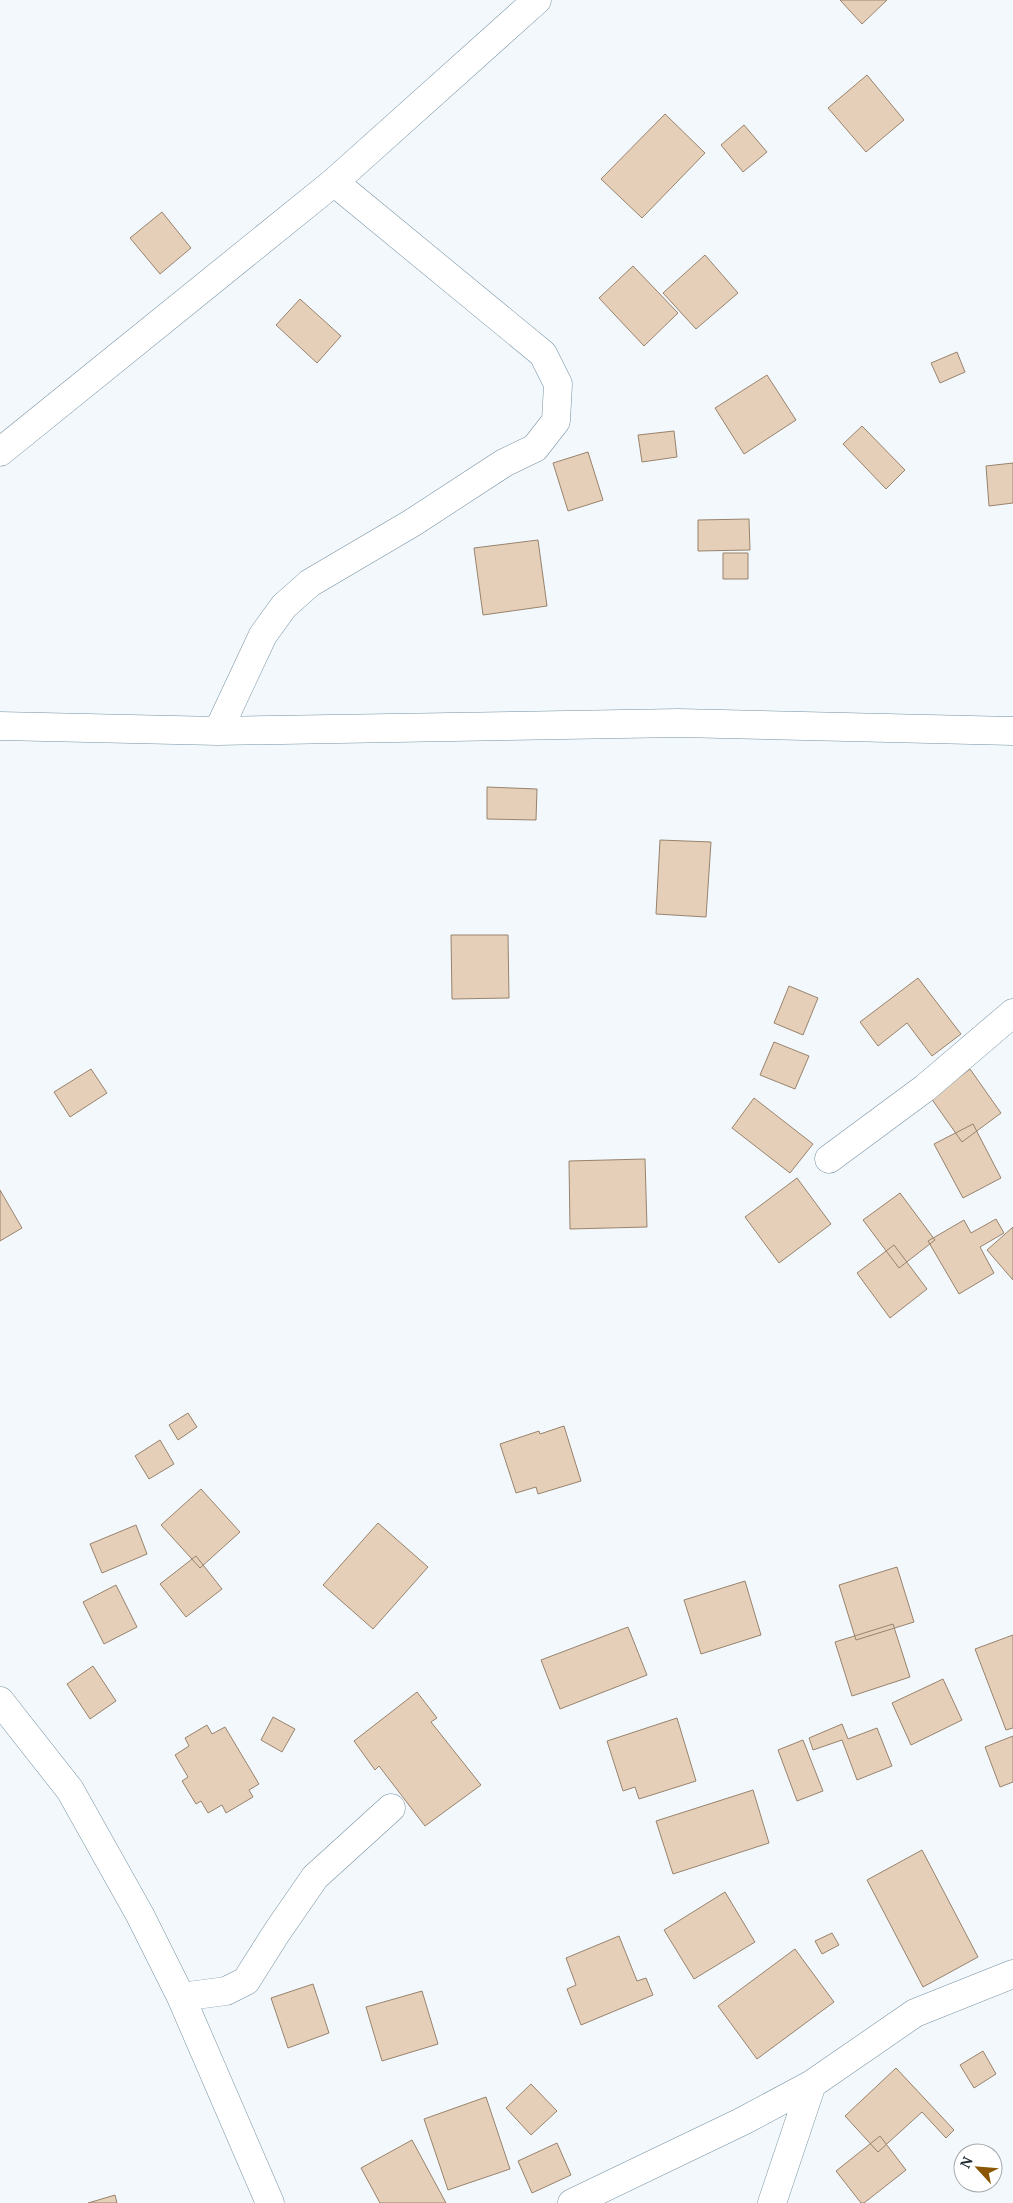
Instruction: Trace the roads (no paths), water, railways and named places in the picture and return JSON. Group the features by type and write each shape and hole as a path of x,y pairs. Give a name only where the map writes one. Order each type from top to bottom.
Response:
{"street":[{"path":"0,452 334,182 537,0"},
{"path":"218,731 263,636 284,606 310,583 412,523 504,463 535,448 556,422 558,384 544,354 334,182"},
{"path":"0,726 218,731 680,723 1013,732"},
{"path":"829,1159 925,1088 1013,1013"},
{"path":"0,1701 70,1790 140,1915 181,1998 270,2203"},
{"path":"181,1998 226,1991 246,1981 315,1877 391,1808"},
{"path":"572,2203 743,2121 812,2084 915,2013 1013,1974"},
{"path":"772,2203 812,2084"}]}
